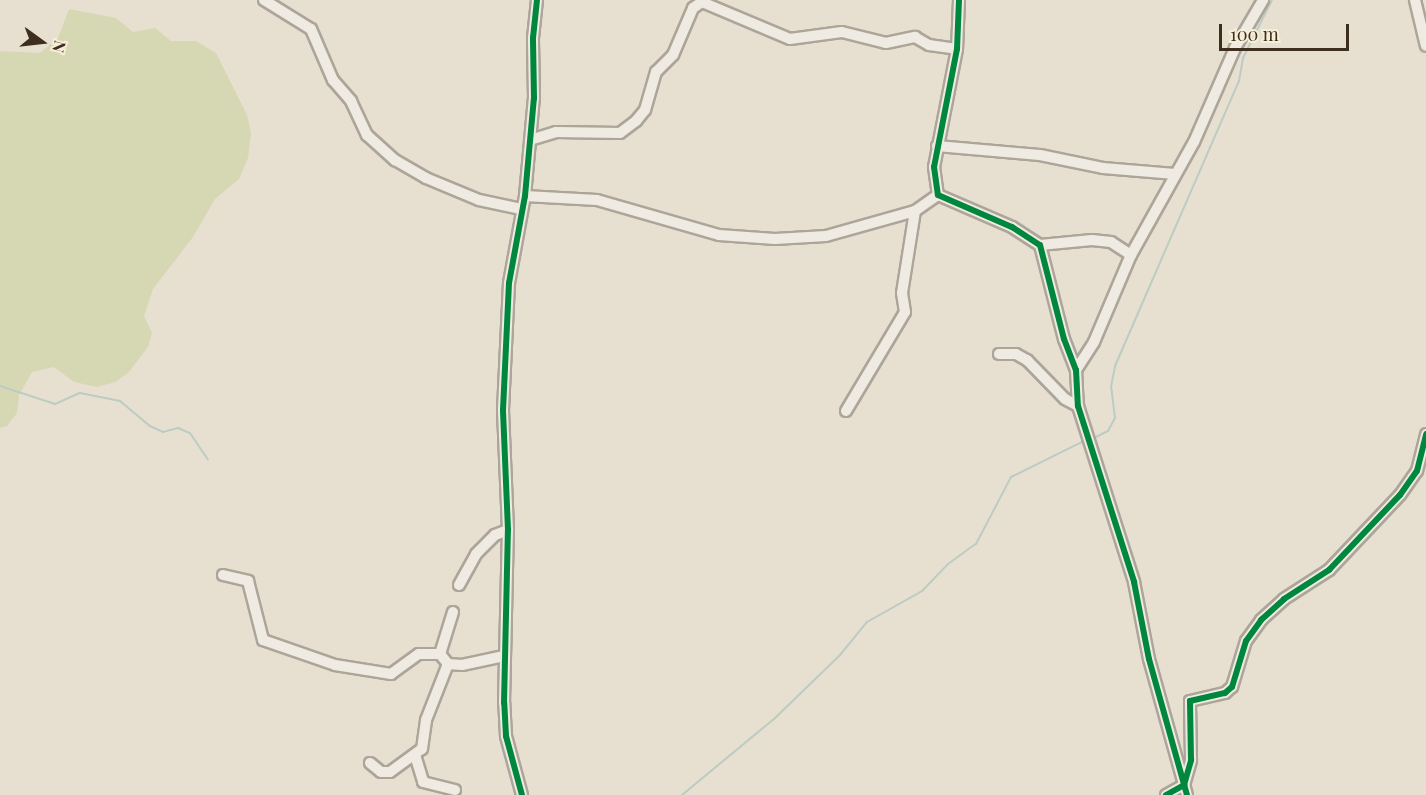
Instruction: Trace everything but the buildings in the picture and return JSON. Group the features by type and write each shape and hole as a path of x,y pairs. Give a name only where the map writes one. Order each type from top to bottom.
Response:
{"street":[{"path":"264,0 311,29 333,80 351,101 367,135 395,160 426,178 479,200 521,209"},
{"path":"522,795 506,736 504,656 508,530 503,410 509,283 525,196 530,140 537,0"},
{"path":"938,195 934,167 957,49 959,0"},
{"path":"1415,0 1426,46"},
{"path":"530,140 556,132 620,133 636,121 645,110 656,72 673,55 693,8 703,1 790,39 842,32 886,43 915,37 929,45 957,49"},
{"path":"1076,370 1107,314 1131,255 1174,174 1258,2"},
{"path":"937,146 1040,155 1103,168 1174,174"},
{"path":"525,196 597,200 719,235 775,239 826,236 915,212 938,195"},
{"path":"938,195 1012,226 1040,245 1092,240 1111,242 1131,255"},
{"path":"846,411 905,312 902,293 915,212"},
{"path":"1040,245 1064,339 1076,370 1078,406 1134,582 1149,659 1186,790"},
{"path":"999,354 1016,354 1027,360 1065,399 1078,406"},
{"path":"1186,790 1193,739 1188,710 1190,701 1225,693 1232,687 1246,641 1261,620 1284,599 1329,570 1400,495 1417,471 1426,434"},
{"path":"459,585 476,554 495,535 508,530"},
{"path":"223,575 248,581 263,640 268,643 379,674 391,674 419,654 440,654"},
{"path":"440,654 453,612"},
{"path":"440,654 448,664 462,665 504,656"},
{"path":"370,763 381,772 390,772 422,749 426,720 448,664"},
{"path":"415,755 423,782 455,790"},
{"path":"1166,795 1186,790"}],"green space":[{"path":"69,9 116,18 133,32 155,28 171,41 196,41 216,53 247,115 251,133 248,158 239,179 215,199 193,237 153,289 144,316 152,333 148,347 128,373 115,382 97,387 74,382 54,367 32,372 19,395 17,413 7,426 0,428 0,51 40,53 58,38"}],"waterway":[{"path":"1094,438 1108,431 1115,418 1111,387 1115,366 1239,81 1243,58 1272,0"},
{"path":"0,386 55,404 80,393 120,401 150,426 163,432 178,428 190,433 208,460"},
{"path":"682,795 774,719 840,655 867,622 922,591 948,564 976,544 1011,477 1084,441"}],"cycle path":[{"path":"522,795 506,736 504,703 508,530 503,410 509,283 525,196 534,98 533,38 537,0"},
{"path":"959,0 957,49 934,167 938,195 1012,227 1040,245 1064,339 1076,370 1078,406 1134,582 1149,659 1187,795"},
{"path":"1166,795 1184,785 1191,760 1190,701 1225,693 1232,687 1246,641 1261,620 1284,599 1329,570 1400,495 1417,471 1426,434"}]}
